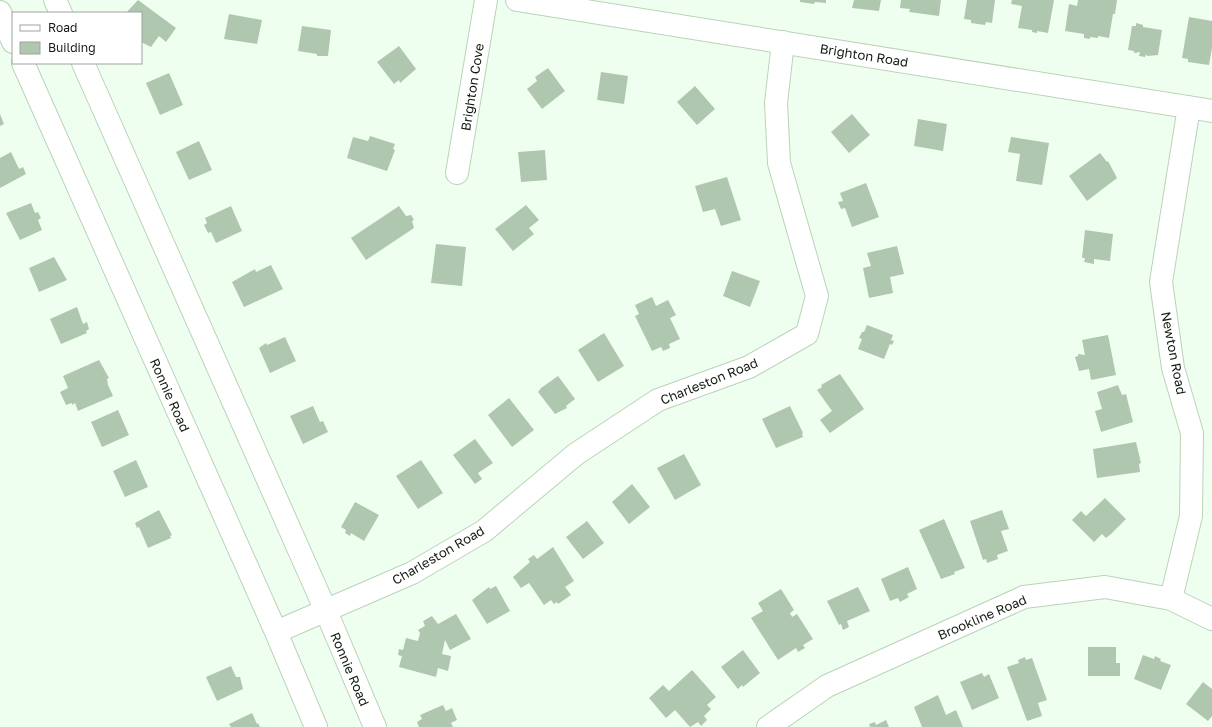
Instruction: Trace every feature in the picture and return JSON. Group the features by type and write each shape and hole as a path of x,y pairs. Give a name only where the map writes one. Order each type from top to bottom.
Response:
{"street":[{"path":"55,0 61,12"},
{"name":"Brighton Cove","path":"457,173 486,0"},
{"name":"Brighton Road","path":"517,0 1212,111"},
{"path":"0,12 12,40"},
{"name":"Charleston Road","path":"276,632 412,573 484,530 576,454 658,400 749,367 807,334 817,296 779,163 776,103 783,42"},
{"name":"Ronnie Road","path":"22,64 276,632 316,727"},
{"name":"Ronnie Road","path":"83,64 326,611 375,727"},
{"name":"Newton Road","path":"1171,599 1191,516 1192,434 1173,368 1161,282 1189,107"},
{"name":"Brookline Road","path":"768,727 827,686 1024,597 1105,587 1171,599 1212,619"}],"building":[{"path":"138,0 176,28 166,42 159,36 151,47 142,42 142,12 127,12"},
{"path":"800,0 826,0 826,3 815,2 814,4 800,2"},
{"path":"854,0 881,0 879,11 852,8"},
{"path":"901,0 941,0 939,16 909,12 910,9 900,8"},
{"path":"967,0 995,0 992,23 986,22 985,25 971,23 971,20 964,19"},
{"path":"1012,0 1054,0 1048,33 1037,31 1037,33 1032,32 1032,30 1018,28 1022,6 1011,4"},
{"path":"1078,0 1117,0 1109,38 1098,36 1098,38 1090,37 1090,39 1084,38 1084,34 1065,31 1069,4 1077,6"},
{"path":"229,14 262,20 257,44 224,39"},
{"path":"1189,17 1212,21 1212,48 1209,65 1188,62 1188,59 1182,58"},
{"path":"1136,23 1143,25 1143,27 1162,30 1158,55 1147,56 1146,54 1145,57 1139,56 1140,52 1134,53 1134,51 1128,50 1132,26 1136,26"},
{"path":"302,26 331,30 328,56 317,56 317,54 298,51"},
{"path":"399,46 416,69 400,83 399,80 394,84 377,62"},
{"path":"548,68 565,91 542,109 527,89 537,81 535,77"},
{"path":"601,72 628,76 624,104 597,100"},
{"path":"169,73 183,105 160,115 146,83"},
{"path":"695,86 715,109 697,125 677,102"},
{"path":"0,114 4,124 0,126"},
{"path":"852,114 870,135 849,153 831,132"},
{"path":"918,119 947,124 943,151 914,146"},
{"path":"370,136 395,144 393,149 395,150 387,171 347,158 353,137 368,141"},
{"path":"1011,137 1049,143 1042,185 1016,181 1020,154 1008,152"},
{"path":"199,141 212,170 189,180 176,152"},
{"path":"545,150 547,180 521,182 518,152"},
{"path":"11,152 19,169 23,167 26,174 0,188 0,158"},
{"path":"1100,153 1107,162 1108,161 1117,178 1087,201 1069,176"},
{"path":"727,177 741,220 721,226 715,209 703,212 695,186"},
{"path":"866,183 879,217 852,227 845,208 841,209 838,202 843,201 840,193"},
{"path":"31,203 35,213 38,212 41,218 38,220 42,230 20,240 6,213"},
{"path":"526,205 539,220 529,228 534,234 513,251 495,229"},
{"path":"231,206 242,231 216,243 211,232 208,233 204,225 207,223 205,218"},
{"path":"399,206 406,216 411,215 414,220 412,221 414,228 366,260 351,238"},
{"path":"1085,230 1113,234 1110,261 1094,259 1094,264 1084,262 1085,258 1082,258"},
{"path":"436,244 466,247 462,286 431,283"},
{"path":"897,246 904,274 890,277 893,293 869,298 863,268 871,266 867,253"},
{"path":"54,257 67,280 39,292 29,268"},
{"path":"271,265 283,289 244,307 232,282 255,269 256,272"},
{"path":"732,271 760,281 750,307 723,296"},
{"path":"652,297 656,306 668,300 676,315 670,318 680,339 669,344 670,348 663,351 661,347 652,351 635,316 639,314 635,305"},
{"path":"77,307 83,324 87,322 89,329 86,331 87,333 61,344 50,319"},
{"path":"867,325 893,335 891,340 894,341 892,345 890,344 884,359 858,349 862,339 859,338"},
{"path":"604,333 624,366 598,382 578,350"},
{"path":"1108,335 1116,375 1091,380 1089,369 1079,371 1075,357 1078,356 1078,354 1085,355 1082,340"},
{"path":"285,337 296,361 270,373 259,348 266,343 267,345"},
{"path":"99,360 109,378 107,379 108,385 113,396 78,411 75,403 72,405 72,403 66,405 60,392 68,388 63,376"},
{"path":"840,374 864,409 830,433 820,420 832,411 817,390 822,387 821,385"},
{"path":"558,376 575,399 566,406 567,408 555,414 538,392 541,388"},
{"path":"1118,385 1122,395 1126,394 1133,422 1101,432 1095,411 1102,409 1097,392"},
{"path":"509,398 534,430 512,447 488,415"},
{"path":"313,406 320,422 323,421 328,432 303,444 290,416"},
{"path":"790,406 803,433 803,437 776,448 762,419"},
{"path":"118,410 129,435 102,447 91,422"},
{"path":"475,439 493,463 478,473 482,479 475,484 453,455"},
{"path":"1136,442 1141,463 1139,464 1140,472 1097,478 1093,449"},
{"path":"684,454 701,485 675,500 657,468"},
{"path":"136,460 148,487 125,497 113,471"},
{"path":"421,460 443,493 418,509 396,476"},
{"path":"632,484 650,507 629,524 612,502"},
{"path":"1105,498 1126,519 1106,538 1102,534 1094,542 1072,520 1081,511 1086,516"},
{"path":"355,502 379,515 364,541 351,533 350,536 345,533 346,530 341,527"},
{"path":"159,510 172,535 170,536 171,538 148,548 139,527 137,528 135,523"},
{"path":"1002,510 1009,529 1001,531 1008,551 997,555 998,559 987,563 986,559 983,560 970,521"},
{"path":"944,519 965,568 954,572 955,574 941,579 919,530"},
{"path":"587,521 604,543 583,559 566,537"},
{"path":"553,547 574,581 565,587 571,595 558,604 557,602 554,604 551,600 544,605 529,583 521,588 513,577 530,562 528,559 534,555 537,559"},
{"path":"908,567 917,589 907,594 909,597 900,602 898,598 890,601 881,579"},
{"path":"496,586 510,611 487,624 472,600 489,587 490,589"},
{"path":"858,587 870,611 847,621 849,627 843,630 827,601"},
{"path":"781,589 794,610 790,613 792,617 797,614 813,639 803,645 805,648 798,652 796,648 778,660 751,618 763,611 758,603"},
{"path":"456,614 471,639 450,650 445,640 442,654 451,656 448,671 438,668 436,677 399,667 402,656 398,655 399,649 403,650 406,638 418,641 420,633 418,630 425,626 423,621 432,616 438,624"},
{"path":"1088,647 1116,647 1116,663 1120,663 1120,676 1088,676"},
{"path":"743,650 760,673 743,687 742,685 738,689 721,667"},
{"path":"1143,655 1154,659 1155,656 1161,659 1160,661 1171,665 1161,690 1134,679"},
{"path":"1025,657 1026,660 1032,658 1047,700 1038,703 1042,716 1027,721 1007,667 1019,663 1018,660"},
{"path":"231,666 236,677 240,677 243,689 217,701 206,677"},
{"path":"692,670 716,697 707,705 711,709 704,716 707,720 701,726 698,722 690,727 675,710 666,718 649,698 663,685 669,691"},
{"path":"982,673 984,677 989,674 999,698 972,710 960,682"},
{"path":"1203,682 1212,689 1212,716 1208,721 1186,704"},
{"path":"938,695 946,715 956,710 963,727 922,727 914,707"},
{"path":"443,705 446,711 452,708 457,720 451,723 453,727 419,727 417,722 422,719 420,715"},
{"path":"252,713 260,727 231,727 229,724"},
{"path":"886,720 889,727 870,727 869,724 875,722 876,725"}]}
